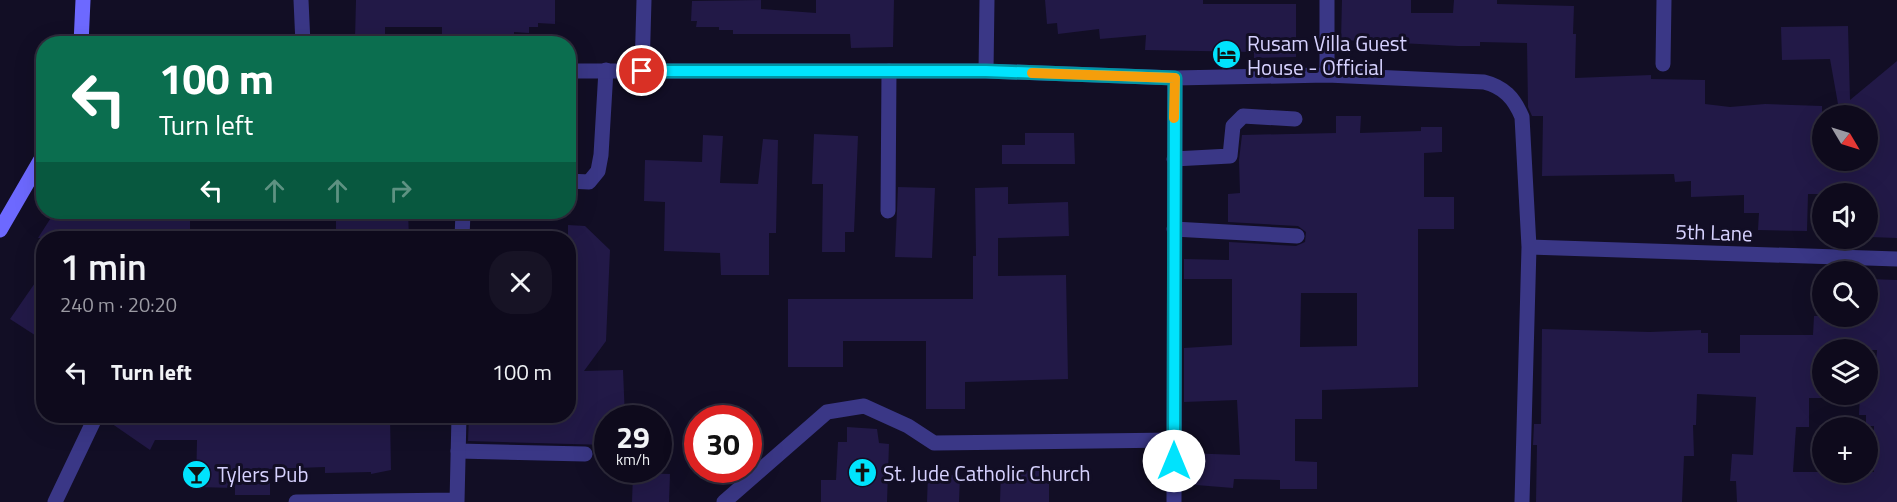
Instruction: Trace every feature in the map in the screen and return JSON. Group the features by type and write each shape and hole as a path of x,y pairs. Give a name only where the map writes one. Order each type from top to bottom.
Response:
{"main road":[{"path":"81,36 83,0"},
{"path":"0,230 36,168"}],"street":[{"path":"301,0 303,36"},
{"path":"642,71 644,0"},
{"path":"986,71 987,0"},
{"path":"1327,75 1328,0"},
{"path":"1663,64 1664,0"},
{"path":"576,181 589,182 598,171 606,70"},
{"path":"576,71 986,71 1175,78 1327,75 1484,82 1497,86 1516,103 1522,117 1529,247 1522,502"},
{"path":"888,211 889,71"},
{"path":"1174,502 1175,78"},
{"path":"1174,159 1230,156 1233,126 1243,116 1295,119"},
{"path":"1174,229 1297,236"},
{"name":"5th Lane","path":"1529,247 1897,259"},
{"path":"724,502 826,412 864,406 908,426 934,443 1173,440"},
{"path":"55,502 93,423"},
{"path":"296,502 457,501 459,423"},
{"path":"458,451 585,454"}],"building":[{"path":"356,0 555,0 555,24 538,23 538,27 529,27 529,33 514,32 514,36 442,36 442,27 385,27 385,36 355,36"},
{"path":"761,0 761,9 816,13 816,0 894,0 893,47 851,48 850,34 733,34 733,30 719,30 719,27 696,27 697,21 691,21 692,1"},
{"path":"1045,0 1203,0 1203,4 1296,4 1296,57 1254,58 1254,52 1145,50 1146,35 1100,39 1099,29 1058,34 1057,23 1047,24"},
{"path":"1342,0 1411,0 1411,13 1453,13 1454,0 1497,0 1497,4 1574,6 1575,78 1651,75 1651,79 1705,80 1705,104 1730,107 1765,104 1812,106 1812,171 1878,171 1878,105 1838,104 1830,59 1782,60 1781,27 1848,26 1850,100 1897,61 1897,238 1878,237 1878,183 1812,183 1812,194 1808,194 1807,231 1758,230 1759,213 1744,213 1744,195 1691,197 1691,181 1675,182 1674,174 1542,176 1543,116 1532,116 1528,107 1527,43 1480,42 1480,46 1458,46 1341,40"},
{"path":"1336,116 1361,116 1360,133 1421,131 1421,127 1442,127 1442,152 1424,153 1424,197 1454,197 1454,229 1418,229 1418,387 1322,390 1322,419 1295,419 1295,461 1317,462 1317,489 1280,489 1280,480 1234,479 1233,488 1184,484 1184,453 1240,455 1237,400 1184,402 1184,348 1232,345 1232,279 1184,279 1184,259 1229,260 1229,242 1296,246 1305,242 1306,232 1298,226 1228,222 1228,194 1240,193 1239,160 1242,135 1336,133","holes":["1301,293 1357,293 1357,346 1300,347"]},
{"path":"1025,133 1074,133 1075,164 1002,164 1002,145 1025,145"},
{"path":"814,134 858,136 854,232 845,232 845,252 822,252 823,184 812,184"},
{"path":"703,135 723,136 720,183 758,184 763,139 778,140 776,233 769,233 769,275 721,275 720,253 664,251 665,202 644,201 645,160 702,162"},
{"path":"898,187 935,188 932,258 895,257"},
{"path":"1008,187 1008,204 1068,202 1069,236 998,238 998,276 1066,275 1068,379 965,382 965,409 926,409 926,341 843,341 843,367 788,367 788,299 973,299 973,256 976,256 975,188"},
{"path":"50,219 190,219 190,231 42,231"},
{"path":"336,219 408,219 409,231 336,231"},
{"path":"568,225 585,226 610,250 606,341 584,371 623,370 624,405 594,405 594,445 468,441 469,423 576,423 576,231 568,231"},
{"path":"1878,279 1897,280 1897,502 1737,502 1736,481 1730,481 1732,454 1753,455 1756,397 1697,394 1696,425 1693,425 1694,456 1684,456 1682,502 1536,502 1537,445 1533,445 1534,424 1541,424 1542,329 1650,332 1701,330 1701,333 1708,333 1708,353 1740,353 1740,335 1813,335 1813,327 1878,327","holes":["1812,339 1878,339 1878,405 1859,405 1859,415 1878,417 1878,483 1812,483 1812,472 1793,472 1796,427 1809,427 1809,398 1812,398"]},
{"path":"36,282 36,336 10,319"},
{"path":"111,423 390,423 391,470 371,474 371,472 325,473 325,467 270,469 270,495 235,495 235,488 196,487 197,440 155,440 150,450"},
{"name":"St. Jude Catholic Church","path":"847,427 877,429 879,443 889,444 887,502 821,502 821,480 836,480 838,442 847,442"},
{"path":"1001,471 1049,471 1049,502 1000,502"},
{"path":"928,474 960,475 959,502 927,502"},
{"path":"633,483 670,483 669,502 632,502"}],"slow traffic":[{"path":"1032,73 1175,78 1174,118"}],"place":[{"name":"Rusam Villa Guest House - Official","path":"1226,55"},
{"name":"St. Jude Catholic Church","path":"862,473"},
{"name":"Tylers Pub","path":"196,474"}],"route":[{"path":"642,71 986,71 1175,78 1174,461"}]}
